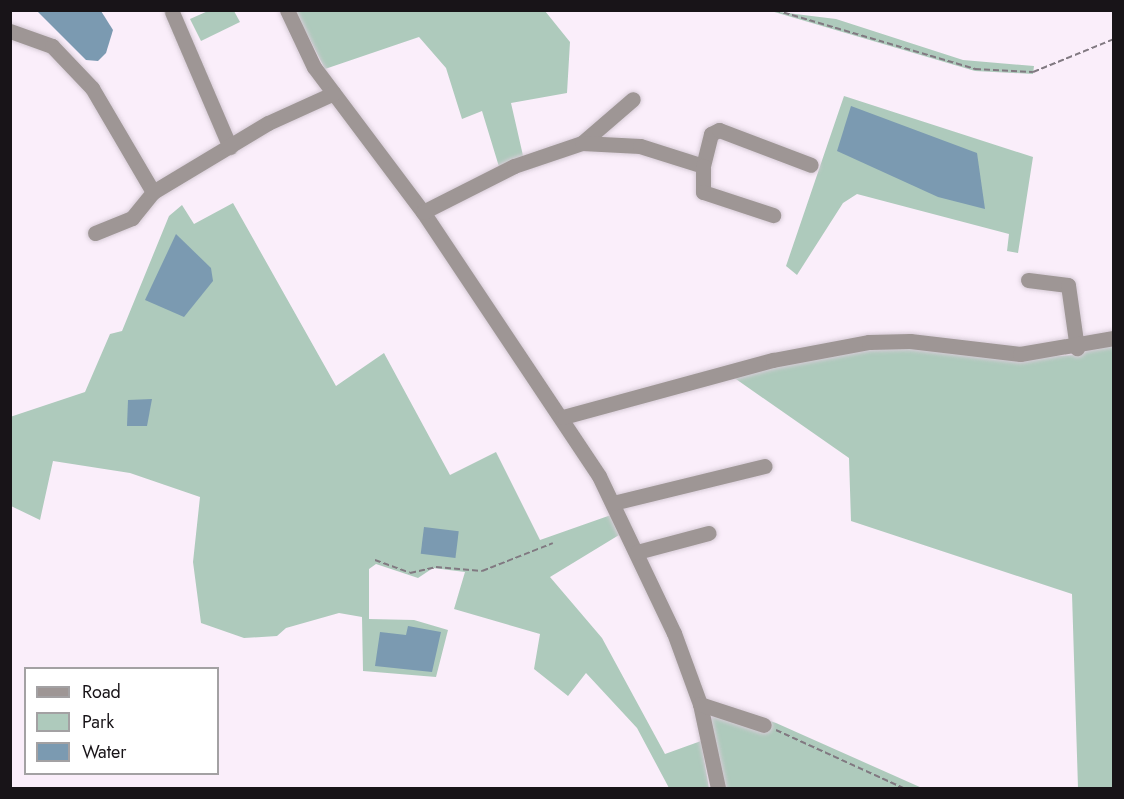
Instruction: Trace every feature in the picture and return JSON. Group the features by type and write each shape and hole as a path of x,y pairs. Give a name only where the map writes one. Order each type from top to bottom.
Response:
{"street":[{"path":"287,10 294,34 334,93 423,212 563,417 613,503 637,552 700,704 718,789"},
{"path":"172,12 230,147"},
{"path":"10,31 52,46 92,88 153,192"},
{"path":"96,233 132,218 153,192 230,147 334,93"},
{"path":"582,143 633,99"},
{"path":"774,215 703,192 703,166 711,134 719,130 811,165"},
{"path":"423,212 514,166 582,143 640,146 703,166"},
{"path":"1028,280 1068,285 1077,348"},
{"path":"563,417 698,385 773,360 869,342 910,341 985,353 1077,348 1113,338"},
{"path":"613,503 765,465"},
{"path":"637,552 709,533"},
{"path":"700,704 764,725"}],"path":[{"path":"775,10 975,69 1033,72 1113,39"},
{"path":"375,560 410,573 436,567 482,571 553,543"},
{"path":"764,725 903,789"}],"green space":[{"path":"208,11 234,11 240,22 201,41 190,19"},
{"path":"295,11 545,11 570,42 567,93 511,103 524,160 500,170 482,111 462,119 446,68 419,37 325,69"},
{"path":"771,11 836,19 963,60 1034,66 1033,74 975,71"},
{"path":"844,96 1033,157 1018,253 1007,251 1009,234 857,194 843,203 797,275 786,266"},
{"path":"233,203 336,386 384,353 450,475 496,452 540,540 611,515 619,535 550,577 602,638 665,754 701,741 709,788 669,788 637,728 586,673 568,696 534,669 540,634 454,609 465,572 433,568 418,578 376,564 369,569 369,619 414,620 448,630 436,677 363,671 362,617 339,613 286,628 277,636 244,638 201,623 193,562 200,497 130,473 53,461 40,520 11,506 10,417 85,392 110,334 122,331 169,216 182,205 194,224"},
{"path":"1113,343 1113,788 1078,788 1072,594 851,521 849,458 733,377 839,351 900,348 1023,358 1073,355"},
{"path":"703,698 776,723 922,788 724,788"}],"water":[{"path":"37,11 101,11 113,30 106,53 98,61 86,60"},
{"path":"851,106 977,153 985,209 938,197 837,151"},
{"path":"176,234 211,268 213,281 184,317 145,300"},
{"path":"152,399 147,426 127,426 128,400"},
{"path":"424,527 459,531 455,558 421,554"},
{"path":"408,626 441,632 432,672 375,666 380,632 406,635"}]}
